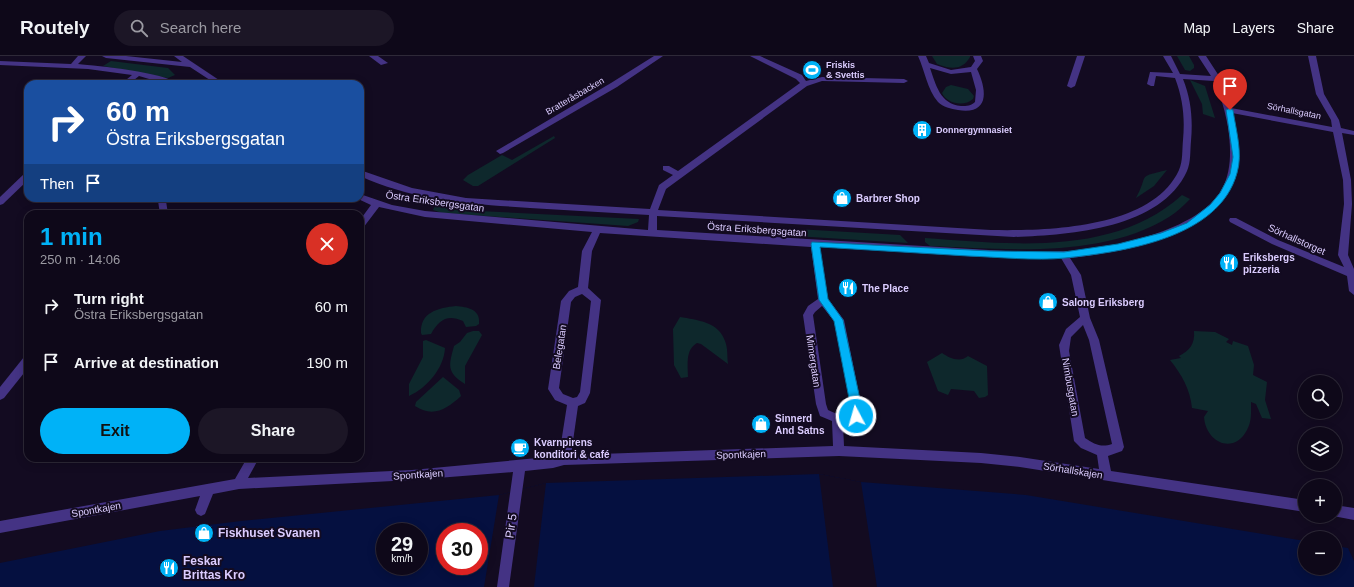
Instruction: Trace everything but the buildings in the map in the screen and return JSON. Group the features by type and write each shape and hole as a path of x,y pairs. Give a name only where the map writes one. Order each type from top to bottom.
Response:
{"street":[{"path":"73,67 76,61 82,56"},
{"path":"106,56 192,65"},
{"path":"178,56 215,80"},
{"path":"373,56 384,63"},
{"name":"Bratteråsbacken","path":"500,151 614,85 659,56"},
{"path":"754,56 799,76 804,84"},
{"path":"922,56 933,85 942,100 954,107 962,109 974,106 978,103 980,98 980,82 973,69"},
{"path":"926,65 951,72 973,69 979,61 977,56"},
{"path":"1071,86 1081,56"},
{"name":"Östra Eriksbergsgatan","path":"364,174 376,180 407,190 460,200 1012,234 1052,233 1108,223 1136,212 1153,202 1170,189 1182,171 1190,119 1188,102 1167,56"},
{"name":"Östra Eriksbergsgatan","path":"364,199 376,205 439,215 652,234 990,254 1064,255 1118,247 1163,236 1190,225 1213,207 1223,194 1233,174 1236,157 1230,110 1217,79 1202,56"},
{"path":"1312,56 1320,94 1333,115 1348,180 1348,204 1343,255 1353,275 1354,291"},
{"path":"0,63 73,67 137,74 159,80"},
{"path":"793,74 796,65"},
{"path":"130,80 137,74"},
{"path":"1151,84 1153,74 1217,79"},
{"path":"652,234 652,213 662,187 804,84 822,79 904,82"},
{"name":"Sörhallsgatan","path":"1230,110 1354,133"},
{"path":"666,168 679,175"},
{"path":"0,202 24,179"},
{"path":"364,221 376,205"},
{"name":"Sörhallstorget","path":"1233,220 1275,242 1353,275"},
{"path":"564,460 573,403 581,400 585,393 596,300 583,288 587,251 597,230"},
{"path":"815,244 823,300 839,320 856,404 856,416 849,420 837,419 838,451"},
{"path":"1064,255 1076,275 1085,318 1094,340 1118,447 1102,452 1106,475"},
{"name":"Belegatan","path":"573,403 559,397 553,389 566,301 572,294 583,288"},
{"name":"Mimergatan","path":"823,300 811,309 808,315 821,404 824,413 837,419"},
{"name":"Nimbusgatan","path":"1085,318 1072,328 1064,340 1064,351 1080,441 1090,448 1102,452"},
{"path":"0,395 24,365"},
{"name":"Spontkajen","path":"0,527 239,484 412,475 553,463 564,460 838,451"},
{"name":"Sörhallskajen","path":"838,451 981,458 1020,462 1298,505"},
{"path":"239,484 251,462"},
{"name":"Pir 5","path":"503,587 520,466"},
{"path":"201,510 209,489"},
{"path":"1342,512 1354,514"}],"green space":[{"path":"932,56 970,57 963,65 951,68 937,64"},
{"path":"1177,56 1189,56 1194,68 1190,71 1185,70"},
{"path":"111,61 168,68 175,75 168,78 103,66"},
{"path":"1190,80 1205,86 1215,118 1203,114 1202,104"},
{"path":"951,85 968,89 974,96 973,99 961,104 948,100 942,93 946,87"},
{"path":"554,136 555,138 478,186 473,186 463,180 468,175 502,155 512,160"},
{"path":"1167,170 1154,186 1136,198 1147,176"},
{"path":"1182,195 1190,199 1178,211 1169,217 1142,230 1114,240 1084,245 1022,249 930,246 925,242 925,238 991,243 1060,242 1093,237 1125,229 1155,215"},
{"path":"435,206 479,211 639,219 638,222 628,226 442,213 433,210"},
{"path":"709,224 900,235 908,243 715,231 707,229"},
{"path":"456,306 469,308 476,312 479,319 479,324 476,326 466,327 463,321 448,318 440,322 431,334 422,335 421,326 431,312"},
{"path":"680,317 707,323 718,330 726,344 728,364 701,344 697,343 693,346 689,354 688,377 681,378 674,365 673,329"},
{"path":"479,331 482,335 465,366 465,384 452,372 450,363 454,346 460,342 467,333"},
{"path":"1194,331 1215,332 1229,339 1226,342 1232,345 1233,341 1248,346 1254,365 1253,375 1267,382 1265,400 1271,419 1262,418 1256,404 1251,402 1249,427 1242,438 1235,442 1228,444 1221,443 1210,434 1204,417 1208,411 1192,408 1185,382 1170,360 1181,358 1179,356 1189,349 1194,340"},
{"path":"426,340 445,348 444,355 438,370 428,383 409,396 409,384 423,357 423,341"},
{"path":"942,353 948,357 958,359 968,356 987,366 988,395 979,398 974,391 951,389 948,395 938,391 927,362"},
{"path":"443,377 459,390 461,396 445,408 434,412 422,410 415,406 416,402"}],"shaded area":[{"path":"819,474 861,482 1026,495 1298,540 1298,575 1342,575 1342,547 1348,548 1354,561 1354,587 0,587 0,563 160,531 241,521 499,495 546,483"}],"pier":[{"path":"819,474 861,482 877,587 833,587"},
{"path":"546,483 534,587 484,587 486,575 488,575 488,562 499,495"}],"place":[{"name":"Friskis & Svettis","path":"812,70"},
{"name":"Donnergymnasiet","path":"922,130"},
{"name":"Barbrer Shop","path":"842,198"},
{"name":"Eriksbergs pizzeria","path":"1229,263"},
{"name":"The Place","path":"848,288"},
{"name":"Salong Eriksberg","path":"1048,302"},
{"name":"Sinnerd And Satns","path":"761,424"},
{"name":"Kvarnpirens konditori & café","path":"520,448"},
{"name":"Fiskhuset Svanen","path":"204,533"},
{"name":"Feskar Brittas Kro","path":"169,568"}],"route":[{"path":"856,416 856,404 839,320 823,300 815,244 990,254 1064,255 1118,247 1163,236 1190,225 1213,207 1223,194 1233,174 1236,157 1230,110"}]}
